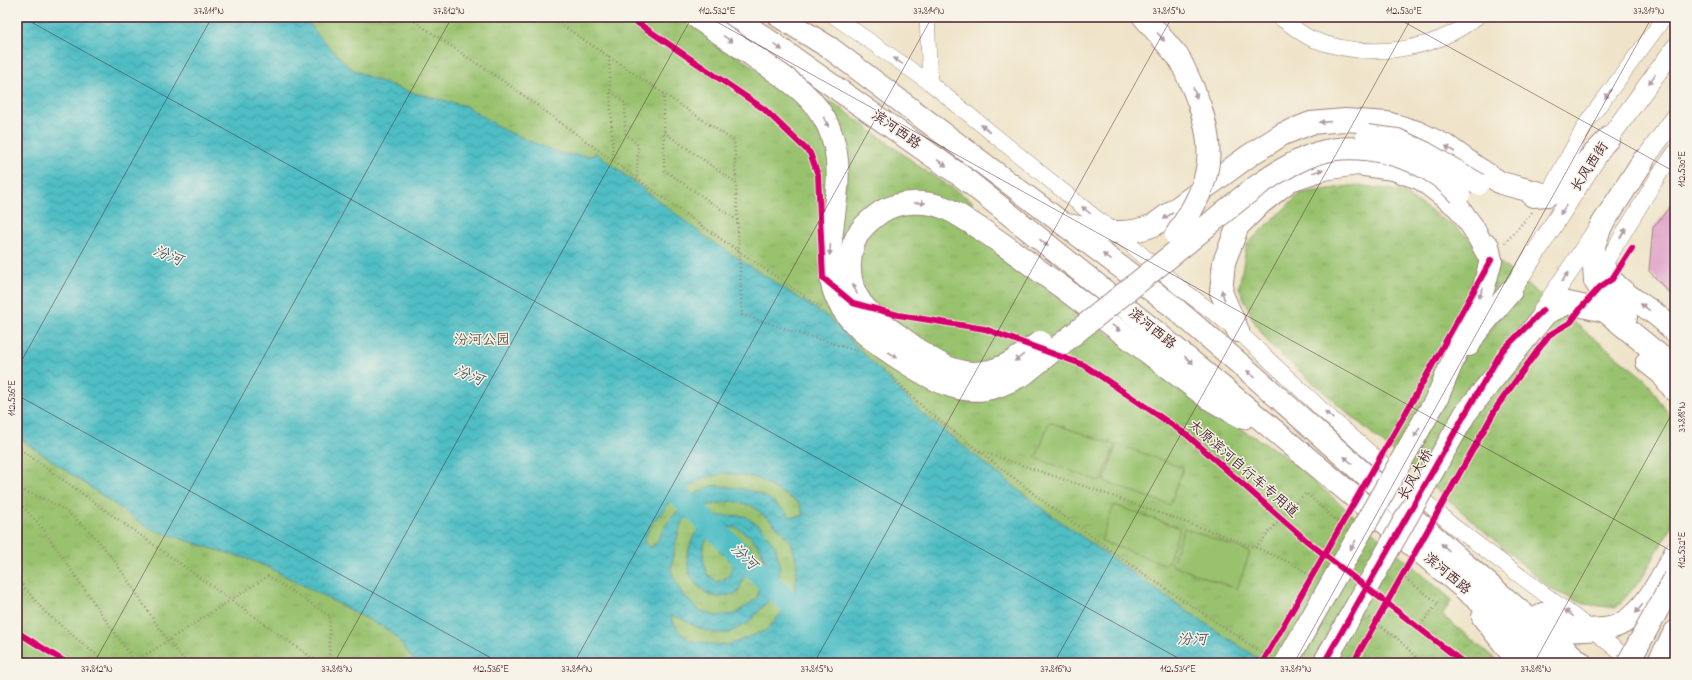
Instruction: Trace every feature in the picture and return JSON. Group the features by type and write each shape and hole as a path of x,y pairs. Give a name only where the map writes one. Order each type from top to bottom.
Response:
{"highway":[{"path":"696,17 789,81 810,99 821,113 829,129 835,150 837,169 837,190 830,254 831,278 835,295 849,318 883,348 934,381 955,388 978,390 998,386 1023,375 1246,195 1286,167 1318,153 1352,148 1385,152 1419,165 1439,176 1459,194 1476,217 1487,239 1490,260 1484,287 1437,398"},
{"name":"滨河西路","path":"735,17 964,178 1156,332 1298,450 1581,663"},
{"name":"滨河西路","path":"780,17 830,48 1171,305 1236,361 1460,572 1552,663"},
{"path":"1144,17 1179,58 1195,90 1208,137 1207,168 1194,205 1176,235"},
{"path":"1065,225 1117,233 1138,231 1154,225 1250,155 1283,134 1311,123 1345,120 1387,123 1417,132 1448,147 1502,183 1546,196"},
{"path":"1298,450 1208,398 1063,288 989,234 945,208 931,204 910,203 888,207 860,230 852,249 850,268 853,286 861,303 876,319 924,355 940,364 956,371 972,373 987,372 1005,367 1017,360 1176,235 1267,163 1308,143 1355,134 1397,140 1426,153 1478,184 1502,193 1522,197 1546,196 1562,187 1609,138"},
{"path":"1643,161 1601,226 1593,248 1595,281 1610,304 1675,357"},
{"path":"1238,331 1221,292 1224,262 1238,226 1261,203 1290,180 1323,169 1357,164 1394,169 1421,179 1458,207 1472,226 1490,260"},
{"path":"1601,226 1604,267 1616,286 1659,317 1675,332"},
{"path":"1276,657 1437,398 1475,334 1511,291"},
{"path":"1568,303 1581,308 1661,373 1675,390"},
{"path":"1464,414 1546,313 1568,303 1604,311 1675,368"},
{"name":"长风大桥","path":"1324,663 1464,414 1502,351 1543,310"},
{"path":"1460,572 1536,608 1564,631 1605,629 1620,624 1635,614 1652,592 1675,553"},
{"path":"1460,572 1519,663"},
{"path":"1628,663 1675,578"},
{"path":"1638,663 1675,596"},
{"path":"1658,663 1675,632"}],"main road":[{"name":"长风西街","path":"1511,291 1609,138 1675,48"},
{"path":"1543,310 1643,161 1675,118"}],"street":[{"path":"835,17 930,84 1117,233 1179,287 1238,331 1331,418 1452,525 1591,629 1633,663"},
{"path":"927,17 930,84"},
{"path":"1278,17 1310,38 1339,48 1381,51 1408,48 1435,40 1469,24 1477,17"},
{"path":"1546,196 1588,122 1665,17"},
{"path":"1604,267 1660,173 1675,152"}],"path":[{"path":"408,17 512,86 699,224 821,306 826,311"},
{"path":"550,17 734,140 742,314 863,353"},
{"path":"609,57 613,161"},
{"path":"611,92 625,103 625,132 638,145 638,179"},
{"path":"664,93 664,170 738,221"},
{"path":"664,132 736,183"},
{"path":"1490,260 1546,196"},
{"path":"887,372 925,409 1047,504 1141,572 1276,657"},
{"path":"17,447 233,600 319,663"},
{"path":"978,450 1096,490 1255,547 1296,565 1321,583"},
{"path":"17,488 61,507 89,530 127,579 169,640 187,663"},
{"path":"1255,547 1306,493 1341,525"},
{"path":"17,501 40,525 134,663 268,576 330,616 329,663"},
{"path":"1337,532 1345,518"},
{"path":"1398,583 1406,570"},
{"path":"1310,580 1314,573"},
{"path":"1402,576 1438,604 1418,628"},
{"path":"17,579 46,613 106,663"},
{"path":"1365,615 1397,638 1419,660 1420,663"},
{"path":"1372,630 1379,616"},
{"path":"1412,623 1424,632"},
{"path":"1262,663 1276,657"}],"green space":[{"name":"汾河公园","path":"17,17 680,17 771,79 834,103 930,174 972,201 968,228 1215,414 1281,453 1452,600 1442,615 1500,663 22,663 17,660"},
{"path":"1357,185 1400,191 1458,229 1646,380 1675,424 1675,514 1672,525 1641,580 1616,608 1584,604 1552,590 1271,346 1253,320 1239,287 1247,244 1301,193"},
{"path":"1049,422 1115,445 1101,482 1036,458"},
{"path":"1117,444 1183,468 1170,505 1104,481"},
{"path":"1114,505 1180,528 1167,565 1101,541"},
{"path":"1184,528 1250,552 1237,589 1171,565"}],"water":[{"name":"汾河公园","path":"17,17 303,17 307,19 316,33 350,68 376,80 410,92 466,106 504,130 562,154 593,156 595,152 707,238 828,317 923,414 1036,504 1182,608 1265,663 416,663 392,632 270,568 245,558 148,528 17,436","holes":["724,473 757,478 799,503 804,516 791,517 770,500 749,490 711,486 693,496 682,506 666,525 654,545 650,548 644,540 652,523 666,508 671,497 704,478","732,501 751,505 772,522 791,541 797,564 795,590 782,612 767,630 728,645 689,640 677,629 670,615 682,619 696,627 714,633 728,633 748,623 770,599 779,580 780,567 776,548 762,528 745,516 714,516 702,525 694,535 687,555 689,573 696,584 709,595 720,597 738,593 747,568 746,555 738,548 725,545 719,552 727,556 732,567 728,577 717,582 707,574 703,559 703,546 709,536 724,527 737,528 750,536 761,550 765,561 757,598 735,614 715,616 697,609 680,591 671,571 675,545 682,521 705,506"]}],"building":[{"path":"1675,200 1675,299 1649,271 1653,228"}],"waterway":[{"name":"汾河","path":"655,471 851,663"}],"cycle path":[{"name":"太原滨河自行车专用道","path":"629,17 764,109 810,153 818,175 823,278 853,303 898,315 985,329 1084,365 1187,435 1308,542 1464,663"},
{"path":"1353,663 1498,405 1549,335 1571,322 1581,308 1600,287 1612,279 1632,248"},
{"path":"1262,663 1405,414 1491,260"},
{"path":"1324,663 1502,351 1543,310"},
{"path":"17,632 67,663"}]}
